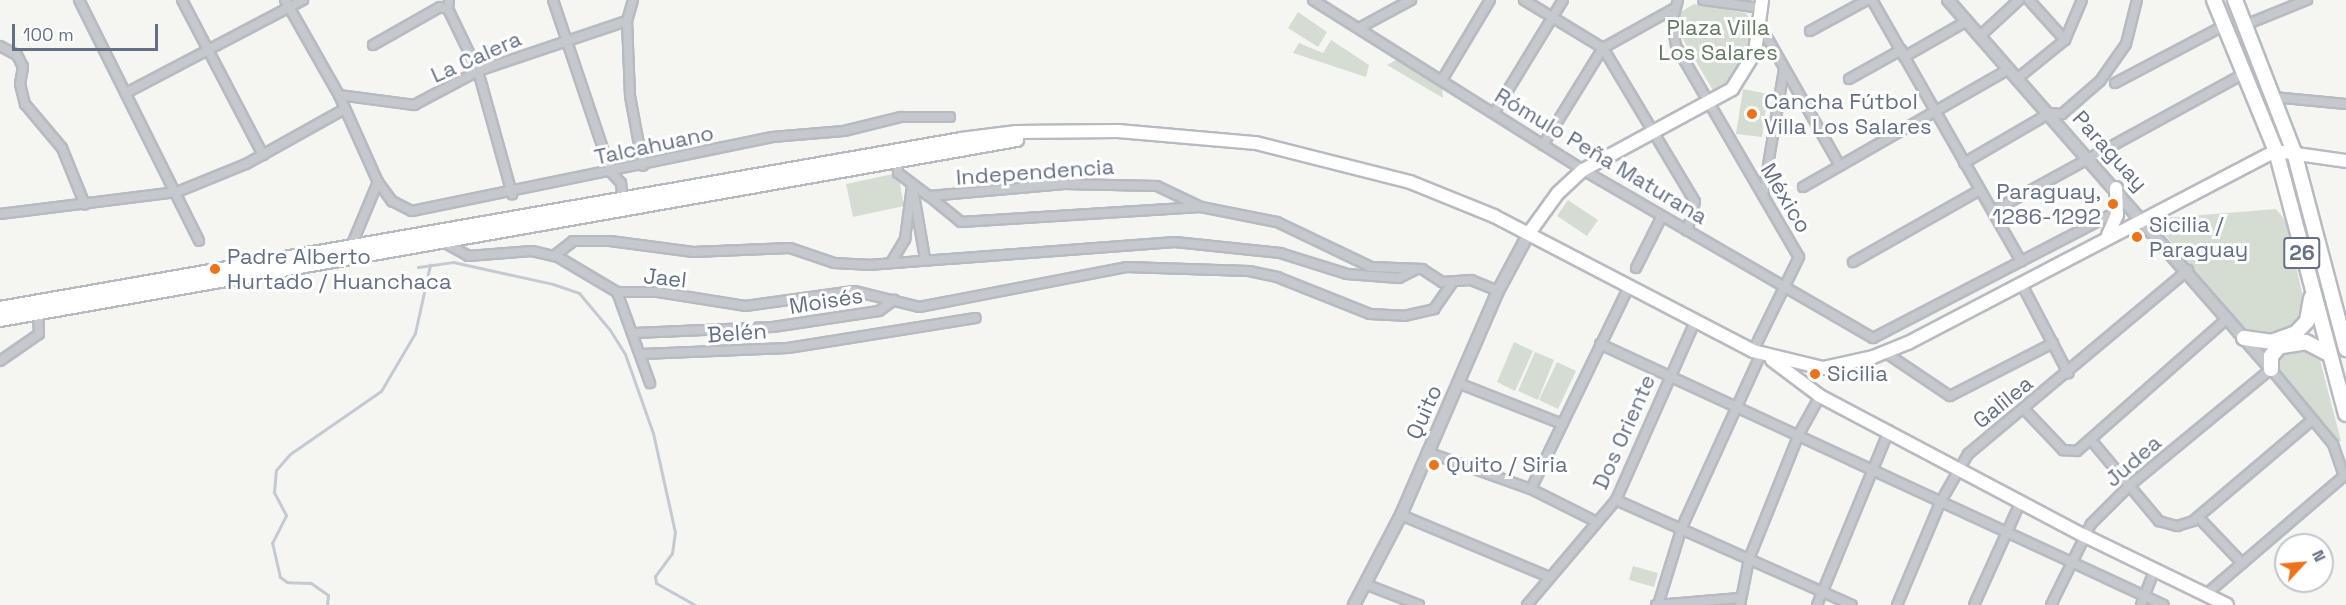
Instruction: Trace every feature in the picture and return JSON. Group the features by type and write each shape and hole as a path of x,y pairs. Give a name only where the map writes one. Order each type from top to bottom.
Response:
{"highway":[{"name":"26","path":"2214,0 2276,151 2346,414"},
{"name":"26","path":"2235,0 2294,152 2343,326 2346,349"},
{"path":"2249,343 2271,342 2296,333 2307,321 2312,290"},
{"path":"2249,343 2279,347 2306,342 2330,355"},
{"path":"2271,369 2271,356 2279,347"}],"main road":[{"path":"1529,233 1558,193 1583,170 1710,106 1743,77 1755,52 1762,4"},
{"path":"775,176 898,159 1054,133"},
{"path":"0,320 983,136 1054,133 1170,133 1283,147 1425,187 1529,233 1695,322 1761,354 1820,396 1889,430 2083,535 2227,605"},
{"path":"1761,354 1822,368 1886,353 2143,217 2276,151 2346,161"},
{"path":"2108,236 2118,212 2116,188"},
{"path":"0,308 350,254 445,243 623,203"}],"street":[{"path":"79,0 177,192 198,241"},
{"path":"182,0 263,155"},
{"path":"126,93 209,50 287,3 303,0"},
{"path":"553,0 611,172 621,183"},
{"path":"633,0 627,21 632,120 643,166"},
{"name":"Rómulo Peña Maturana","path":"1313,0 1361,27 1583,170 1873,338 2021,261"},
{"path":"1361,27 1411,0"},
{"path":"1442,80 1490,0"},
{"path":"1524,0 1603,48 1656,133 1696,206 1687,231"},
{"path":"1494,113 1550,16 1563,0"},
{"path":"1703,0 1762,4"},
{"path":"1810,31 1867,0"},
{"path":"1872,0 2021,261 2118,212"},
{"name":"Paraguay","path":"1948,0 2143,217 2333,444 2344,476 2242,563"},
{"path":"1980,36 2019,0"},
{"path":"2029,0 2065,40"},
{"path":"2018,78 2065,40 2082,0"},
{"path":"1964,163 2049,113 2062,114 2082,96 2120,55 2131,32 2137,0"},
{"path":"2245,25 2307,0"},
{"name":"Talcahuano","path":"287,3 339,95 378,182 392,201 412,211 512,194 772,137 844,130 901,117 950,117"},
{"path":"1544,145 1603,48 1677,4"},
{"name":"México","path":"1657,605 1682,527 1761,354 1785,288 1799,258 1676,46 1672,29 1677,4"},
{"path":"373,45 440,7 449,5 478,71 512,194"},
{"name":"La Calera","path":"339,95 414,105 478,71 567,38 627,21"},
{"path":"1849,79 1967,21"},
{"path":"1760,25 1839,166"},
{"path":"2115,82 2225,25"},
{"path":"0,46 17,55 23,67 20,84 25,104 62,148 85,205"},
{"path":"1763,195 1784,69"},
{"path":"1803,187 2009,69"},
{"path":"1993,211 2088,156 2245,73"},
{"path":"2273,97 2346,104"},
{"path":"0,214 177,192 263,155 345,108"},
{"name":"Independencia","path":"898,159 898,173 912,186 929,196 1064,184 1156,186 1201,207 1277,222 1371,267 1417,269 1452,283 1471,280 1498,291"},
{"path":"623,203 621,183 627,170"},
{"path":"350,254 378,182"},
{"path":"912,186 925,259"},
{"path":"892,261 905,239 912,186"},
{"path":"1853,262 1980,190"},
{"path":"929,196 961,222 1201,207"},
{"path":"1636,268 1662,216"},
{"name":"Quito","path":"1354,605 1401,515 1498,291 1529,233"},
{"path":"554,256 573,241 610,241 693,252 790,248 834,262 868,265 925,259 972,260 1152,243 1213,245 1280,253 1347,274 1399,278 1417,269"},
{"name":"Jael","path":"445,243 468,256 532,251 554,256 617,292 658,292 745,306 854,291 894,300"},
{"name":"Moisés","path":"635,333 773,327 879,311 894,300 919,307 1126,267 1249,272 1277,278 1335,303 1388,316 1434,309 1452,283"},
{"name":"Galilea","path":"1897,605 1941,501 1968,454 2068,373 2188,270"},
{"path":"2021,283 2068,373"},
{"path":"1531,489 1629,286"},
{"path":"617,292 635,333 650,383"},
{"path":"0,361 39,334 38,313"},
{"name":"Belén","path":"642,354 788,348 976,318"},
{"path":"2024,409 2063,450 2073,452 2091,440 2228,318"},
{"name":"Dos Oriente","path":"1527,605 1595,521 1616,500 1695,322"},
{"path":"1886,353 1950,396 2053,343"},
{"path":"1600,345 1670,374 2071,561 2143,601 2164,605"},
{"name":"Judea","path":"2051,605 2083,535 2129,486 2271,369"},
{"path":"1458,383 1562,424"},
{"path":"1657,605 1740,601 1749,559 1800,434 1820,396"},
{"path":"2091,440 2164,524 2183,525 2198,517 2312,420"},
{"path":"1817,605 1820,591 1889,430"},
{"path":"1428,452 1531,489 1595,521"},
{"path":"1616,500 1682,527 1852,605"},
{"path":"1974,605 2021,501"},
{"path":"1401,515 1549,577"},
{"path":"2198,517 2242,563 2205,595"},
{"path":"2143,601 2154,571"},
{"path":"1365,584 1419,605"}],"green space":[{"name":"Plaza Villa Los Salares","path":"1694,4 1746,13 1753,24 1746,57 1733,79 1714,92 1678,31 1679,13"},
{"path":"1298,12 1327,32 1318,47 1288,28"},
{"path":"1331,40 1369,65 1366,77 1293,53 1299,43 1323,53"},
{"path":"1398,59 1442,87 1443,98 1387,65"},
{"name":"Cancha Fútbol Villa Los Salares","path":"1743,89 1768,94 1762,137 1736,134"},
{"path":"898,173 904,206 853,217 846,184"},
{"path":"1568,200 1598,220 1587,236 1557,216"},
{"path":"2276,209 2285,220 2305,305 2290,329 2270,337 2243,329 2152,219"},
{"path":"1514,342 1533,351 1515,391 1497,382"},
{"path":"2301,346 2319,356 2341,441 2336,443 2275,370 2278,354"},
{"path":"1535,352 1554,360 1538,400 1518,391"},
{"path":"1557,362 1576,371 1558,409 1539,400"},
{"path":"1633,566 1658,573 1654,587 1629,580"}],"waterway":[{"path":"418,267 453,262 553,284 579,293 610,330 625,354 653,433 675,532 672,553 655,576 656,583 695,605"},
{"path":"327,605 328,595 311,583 287,582 280,577 272,543 286,515 274,492 276,470 290,454 381,391 415,333 430,265"}],"place":[{"name":"Cancha Fútbol Villa Los Salares","path":"1752,114"},
{"name":"Paraguay, 1286-1292","path":"2113,204"},
{"name":"Sicilia / Paraguay","path":"2137,237"},
{"name":"Padre Alberto Hurtado / Huanchaca","path":"215,269"},
{"name":"Sicilia","path":"1815,374"},
{"name":"Quito / Siria","path":"1434,465"}]}
